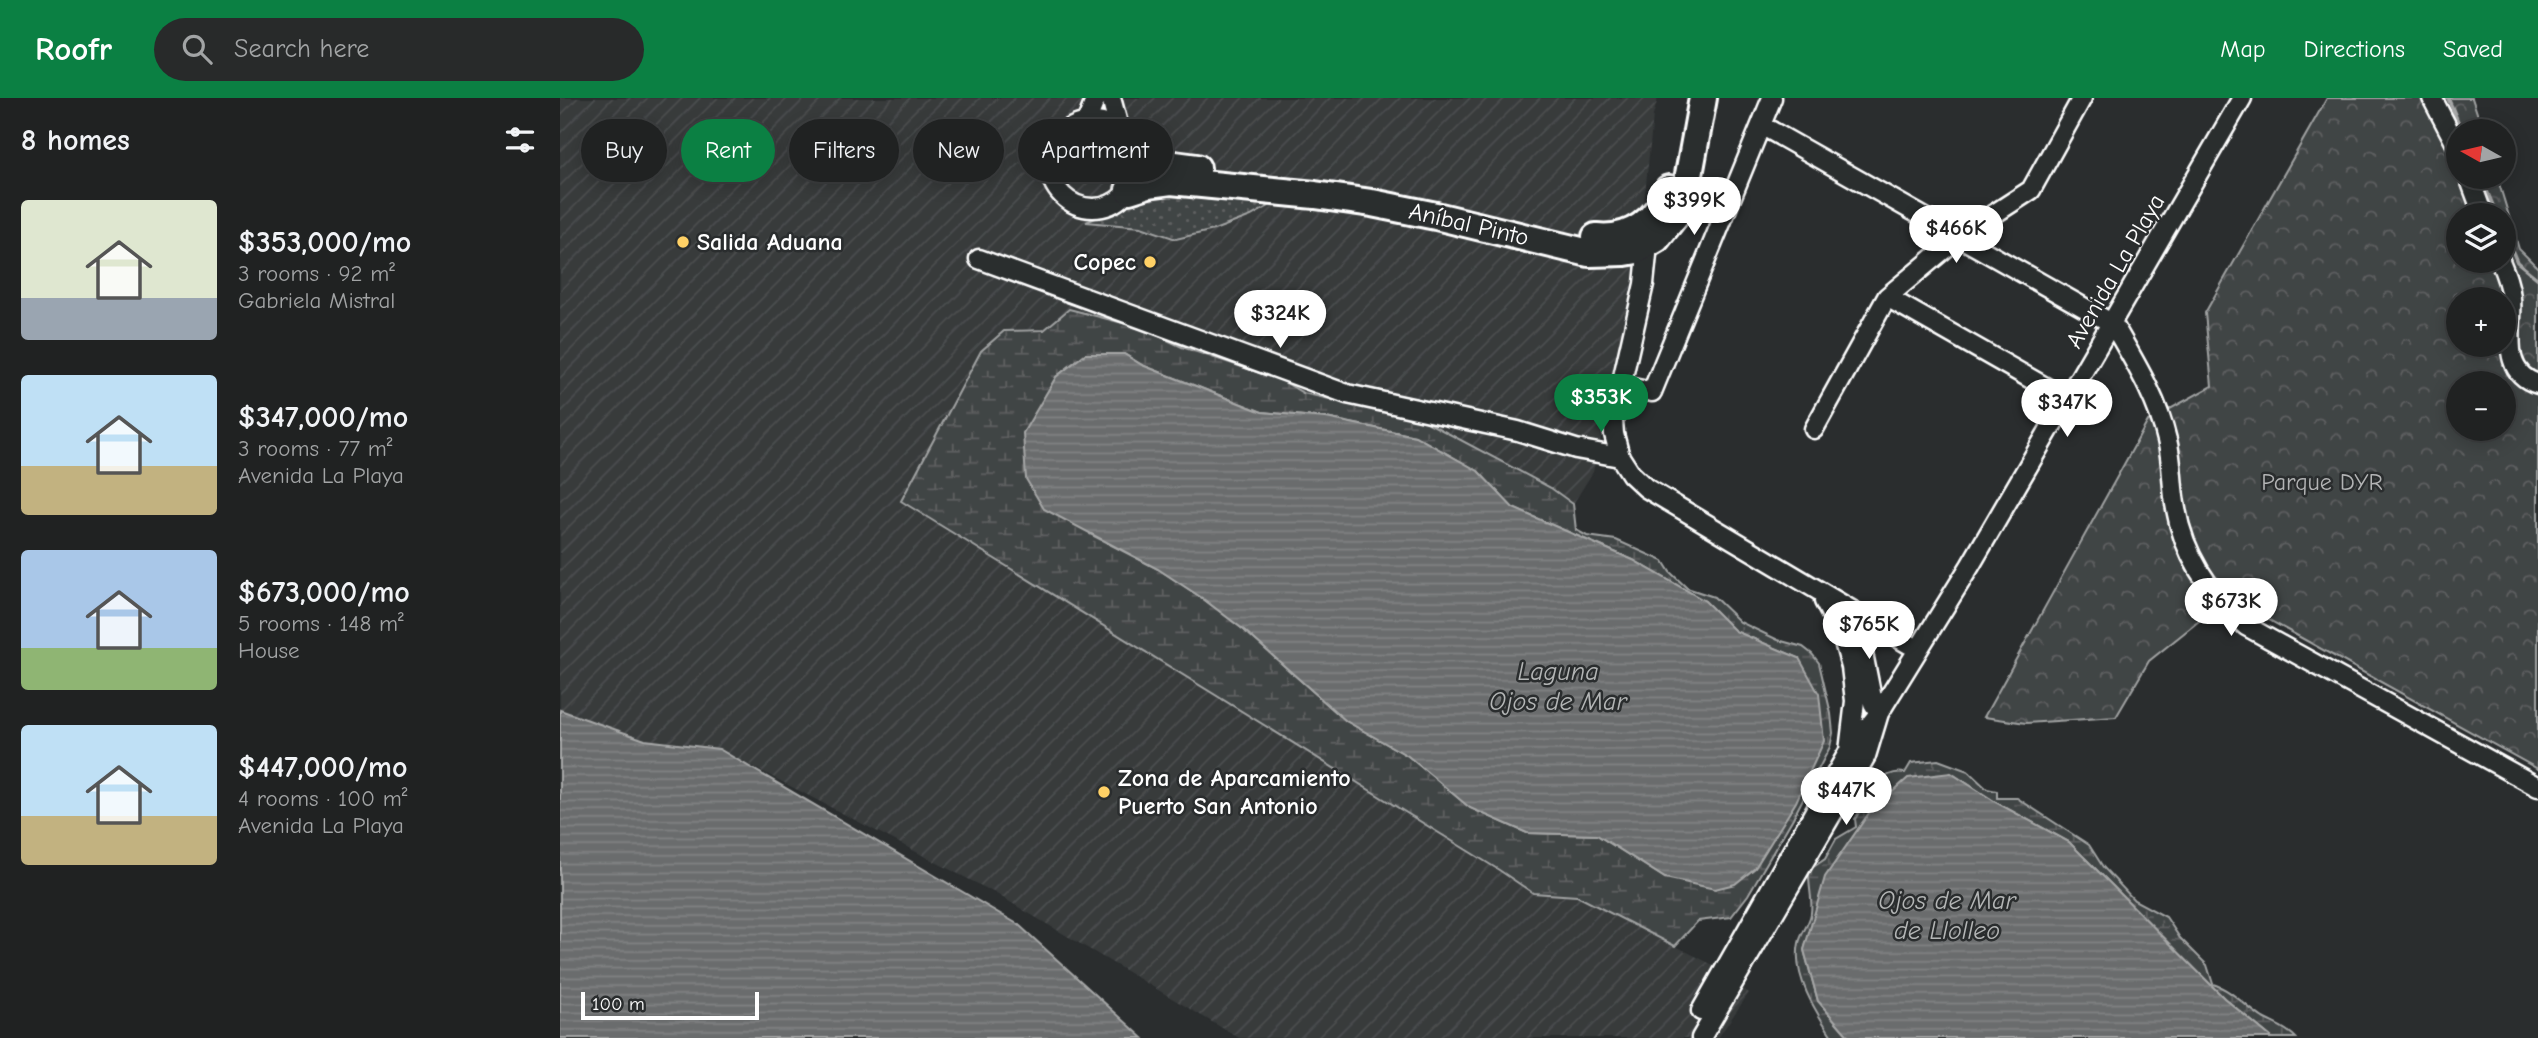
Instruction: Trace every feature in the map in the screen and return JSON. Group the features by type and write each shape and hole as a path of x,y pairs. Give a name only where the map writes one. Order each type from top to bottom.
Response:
{"highway":[{"path":"1647,234 1670,187 1685,98"},
{"name":"Aníbal Pinto","path":"1129,190 1171,181 1315,195 1436,216 1589,253 1625,253 1647,234 1671,223 1682,202 1703,98"},
{"name":"Aníbal Pinto","path":"1173,164 1390,191 1601,237 1647,234"}],"street":[{"path":"1088,119 1096,98"},
{"path":"1111,98 1117,119"},
{"path":"1623,386 1652,391 1772,98"},
{"path":"1814,429 1887,297 1960,236 2031,190 2082,98"},
{"name":"Avenida La Playa","path":"1849,751 1879,713 1970,566 2242,98"},
{"path":"2432,98 2446,125"},
{"path":"1761,125 2113,324 2146,381 2161,419 2171,461 2175,505 2184,541 2200,573 2221,602 2246,626 2538,787"},
{"path":"1054,182 1069,201 1092,209 1117,202 1129,190 1132,182"},
{"path":"1647,234 1644,284 1613,421 1620,457 1631,474 1646,488 1917,649"},
{"path":"979,259 1347,394 1518,431 1576,449 1620,457"},
{"path":"2504,273 2511,294 2512,361 2526,378 2538,384"},
{"path":"1887,297 2068,400"},
{"path":"1701,1011 1849,751 1855,718 1851,667 1835,619 1814,587"},
{"path":"1700,1038 1866,756 1879,713 1873,703 1863,653 1839,602"}],"shaded area":[{"path":"560,98 1658,98 1653,116 1636,283 1593,472 1573,504 1551,488 1442,432 1326,418 1281,380 1182,347 1142,328 1022,329 981,351 901,501 1533,893 1577,896 1713,965 1749,993 1718,1038 1239,1038 993,892 719,749 645,740 560,710"}],"green space":[{"name":"Parque DYR","path":"2327,98 2472,98 2479,119 2446,119 2446,189 2501,189 2505,203 2446,203 2446,273 2516,273 2516,239 2519,249 2538,268 2538,769 2269,620 2214,609 2149,661 2116,717 2026,723 1984,717 2148,421 2212,386 2205,313"},
{"path":"1168,189 1278,201 1251,216 1214,230 1176,239 1141,227 1086,222 1110,212 1131,197"},
{"path":"1069,309 1142,328 1182,347 1281,380 1303,393 1423,420 1551,488 1573,504 1576,530 1587,536 1616,540 1663,561 1687,588 1714,597 1740,622 1778,640 1803,647 1812,654 1819,663 1831,714 1833,733 1830,747 1793,818 1748,895 1731,917 1698,921 1675,946 1577,896 1533,893 901,501 981,351 1004,331 1044,330","holes":["1085,354 1124,354 1142,365 1262,412 1326,418 1415,436 1478,471 1513,508 1633,560 1705,601 1735,631 1799,658 1665,878 1597,835 1527,833 1470,808 1408,756 1346,721 1244,630 1202,598 1158,569 1090,534 1056,377"]},
{"path":"1938,760 1968,771 1987,789 1997,791 1997,798 2017,798 2089,845 2103,867 2134,900 2166,917 2180,938 2207,965 2213,984 2296,1038 2272,1038 2224,998 2069,842 1997,803 1951,773 1815,916 1804,950 1818,1001 1850,1038 1833,1038 1807,993 1799,968 1799,943 1811,913 1809,870 1825,859 1836,839 1856,827 1855,819 1881,780 1888,775 1905,773 1911,763"}],"water":[{"name":"Laguna Ojos de Mar","path":"1085,354 1124,354 1142,365 1262,412 1326,418 1415,436 1478,471 1513,508 1633,560 1705,601 1735,631 1799,658 1819,694 1824,741 1796,802 1755,868 1735,884 1715,889 1665,878 1597,835 1527,833 1470,808 1408,756 1346,721 1244,630 1202,598 1158,569 1044,509 1026,479 1023,433 1056,377"},
{"path":"560,710 645,740 719,749 1019,925 1143,1038 560,1038"},
{"name":"Ojos de Mar de Llolleo","path":"1951,773 1997,803 2069,842 2224,998 2272,1038 1850,1038 1818,1001 1804,950 1825,877 1869,813 1908,778"}],"waterway":[{"path":"2448,98 2457,119"},
{"path":"2486,189 2492,203"},
{"path":"2516,260 2538,279"}],"place":[{"name":"Salida Aduana","path":"683,242"},
{"name":"Copec","path":"1150,262"},
{"name":"Zona de Aparcamiento Puerto San Antonio","path":"1104,792"}]}
